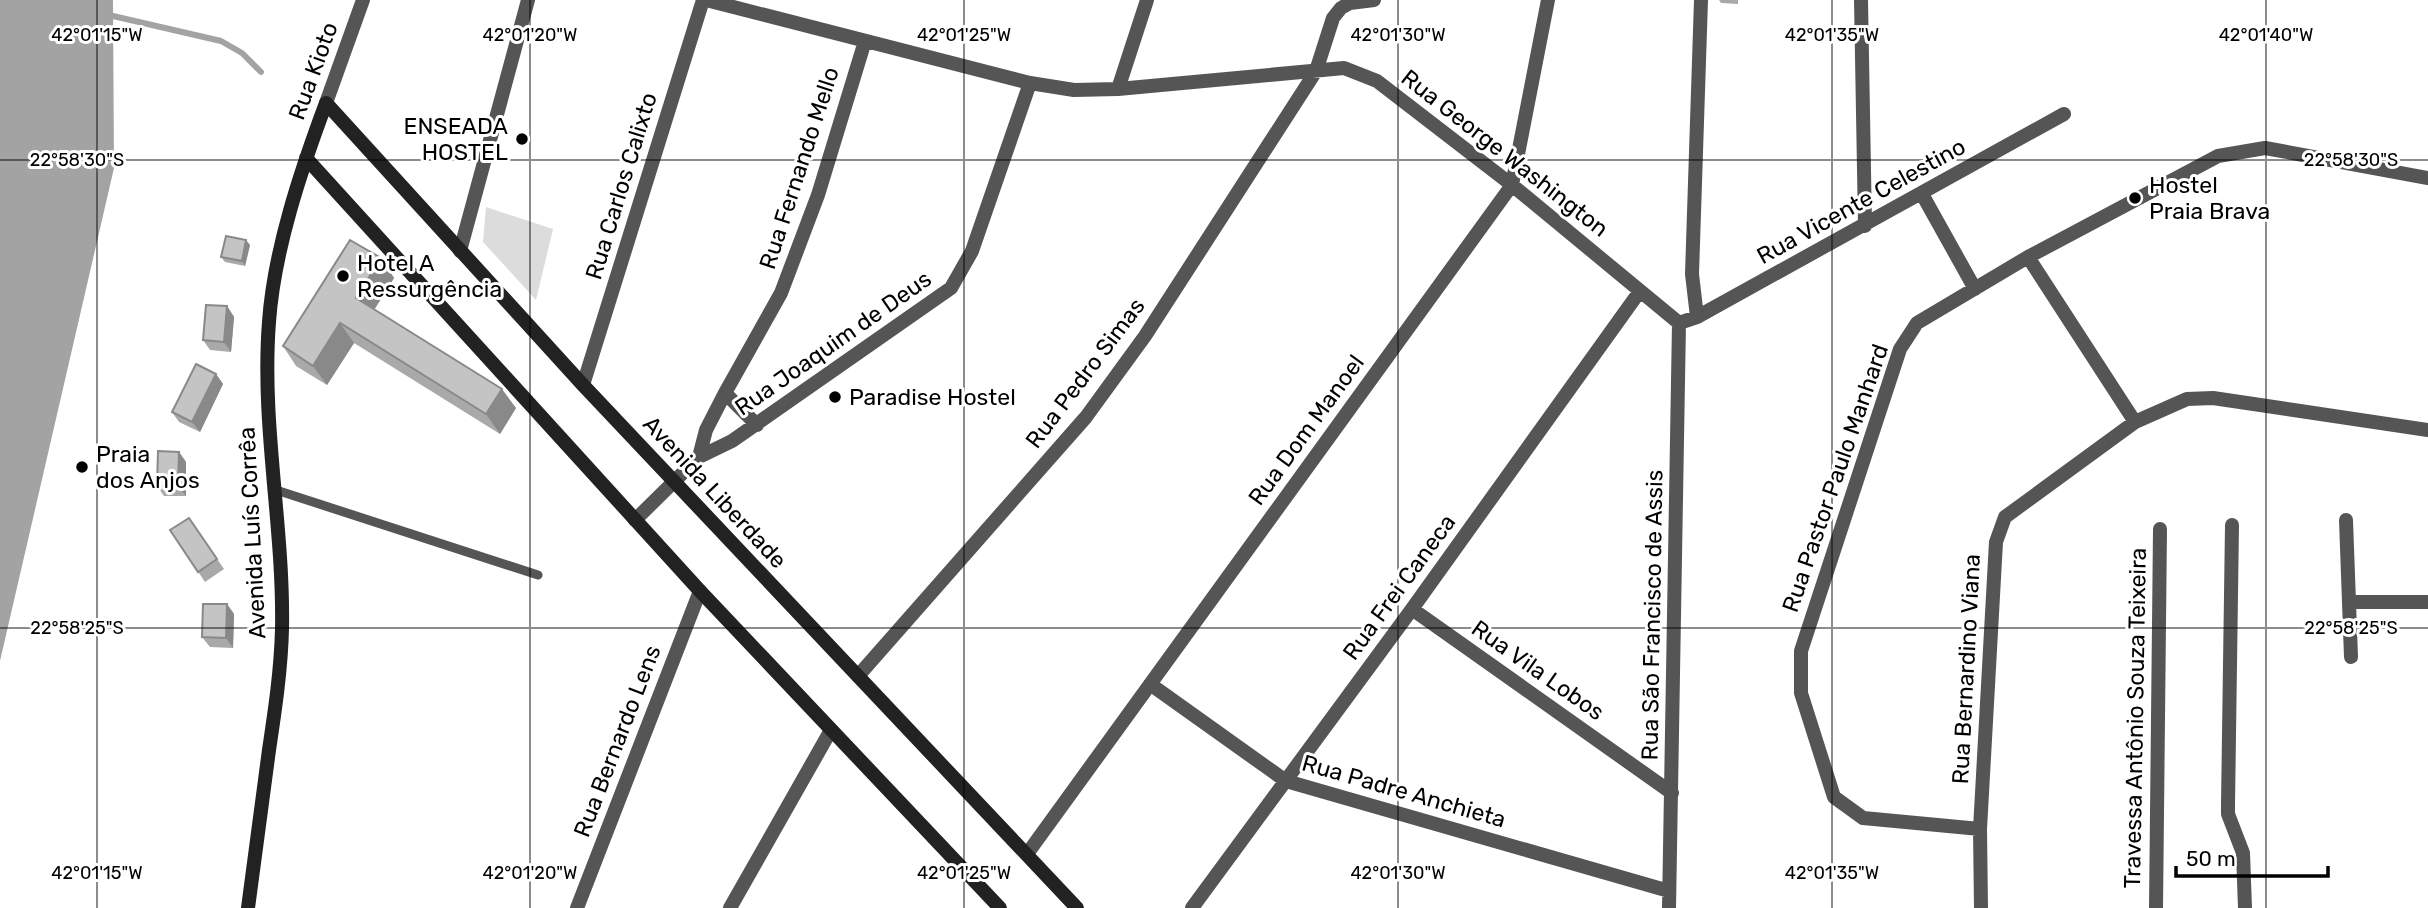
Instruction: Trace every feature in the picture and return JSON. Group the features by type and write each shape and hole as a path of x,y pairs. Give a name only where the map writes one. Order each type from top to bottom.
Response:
{"main road":[{"name":"Rua Kioto","path":"306,158 326,103"},
{"name":"Avenida Liberdade","path":"326,103 583,385 1077,908"},
{"name":"Avenida Luís Corrêa","path":"248,908 276,701 282,632 280,567 270,449 269,322 284,240 306,158"},
{"path":"306,158 700,591 996,906"}],"street":[{"name":"Rua Kioto","path":"326,103 363,0"},
{"path":"460,251 528,0"},
{"name":"Rua George Washington","path":"705,0 1030,83 1074,90 1118,89 1344,68 1377,81 1512,185 1679,323"},
{"name":"Rua Carlos Calixto","path":"583,385 705,0"},
{"path":"1118,89 1147,0"},
{"name":"Rua Pedro Simas","path":"858,676 1086,417 1145,336 1315,71 1333,18 1341,8 1350,3 1374,0"},
{"name":"Rua Dom Manoel","path":"1027,853 1512,185 1548,0"},
{"path":"1697,317 1692,274 1701,0"},
{"path":"1861,0 1865,226"},
{"name":"Rua Fernando Mello","path":"699,457 706,430 781,293 818,195 864,41"},
{"name":"Rua Joaquim de Deus","path":"635,520 699,457 757,425 951,288 972,251 1030,83"},
{"name":"Rua Vicente Celestino","path":"1679,323 1697,317 1865,226 2064,114"},
{"name":"Rua Pastor Paulo Manhard","path":"1980,829 1863,818 1834,797 1801,693 1801,651 1900,349 1917,323 2028,257 2218,156 2265,148 2428,178"},
{"path":"1922,194 1975,289"},
{"path":"2028,257 2135,422"},
{"name":"Rua Frei Caneca","path":"1192,908 1412,609 1640,291"},
{"name":"Rua São Francisco de Assis","path":"1669,908 1679,323"},
{"path":"725,393 757,425"},
{"name":"Rua Bernardino Viana","path":"1981,908 1980,829 1996,541 2005,517 2135,422 2187,399 2213,398 2428,430"},
{"path":"2346,520 2351,657"},
{"path":"2232,525 2228,814 2243,853 2245,908"},
{"name":"Travessa Antônio Souza Teixeira","path":"2156,908 2160,529"},
{"name":"Rua Bernardo Lens","path":"577,908 700,591"},
{"path":"2349,602 2428,602"},
{"name":"Rua Vila Lobos","path":"1412,609 1672,793"},
{"name":"Rua Padre Anchieta","path":"1150,684 1286,781 1669,891"},
{"path":"730,908 831,730"}],"lane":[{"path":"273,489 538,575"}],"shaded area":[{"path":"0,0 113,0 114,168 0,661"},
{"path":"486,207 553,229 536,300 483,242"}],"building":[{"path":"226,236 246,240 242,261 221,257"},
{"path":"350,240 381,258 356,298 502,389 486,414 340,323 313,366 283,346"},
{"path":"206,305 227,306 224,342 203,340"},
{"path":"196,364 216,374 192,422 172,412"},
{"path":"158,451 179,452 178,486 157,486"},
{"path":"189,518 217,559 198,572 170,530"},
{"path":"203,604 227,604 226,638 202,637"}],"waterway":[{"path":"113,16 221,41 242,53 261,72"}],"place":[{"name":"ENSEADA HOSTEL","path":"522,139"},
{"name":"Hostel Praia Brava","path":"2135,198"},
{"name":"Hotel A Ressurgência","path":"343,276"},
{"name":"Paradise Hostel","path":"835,397"},
{"name":"Praia dos Anjos","path":"82,467"}]}
